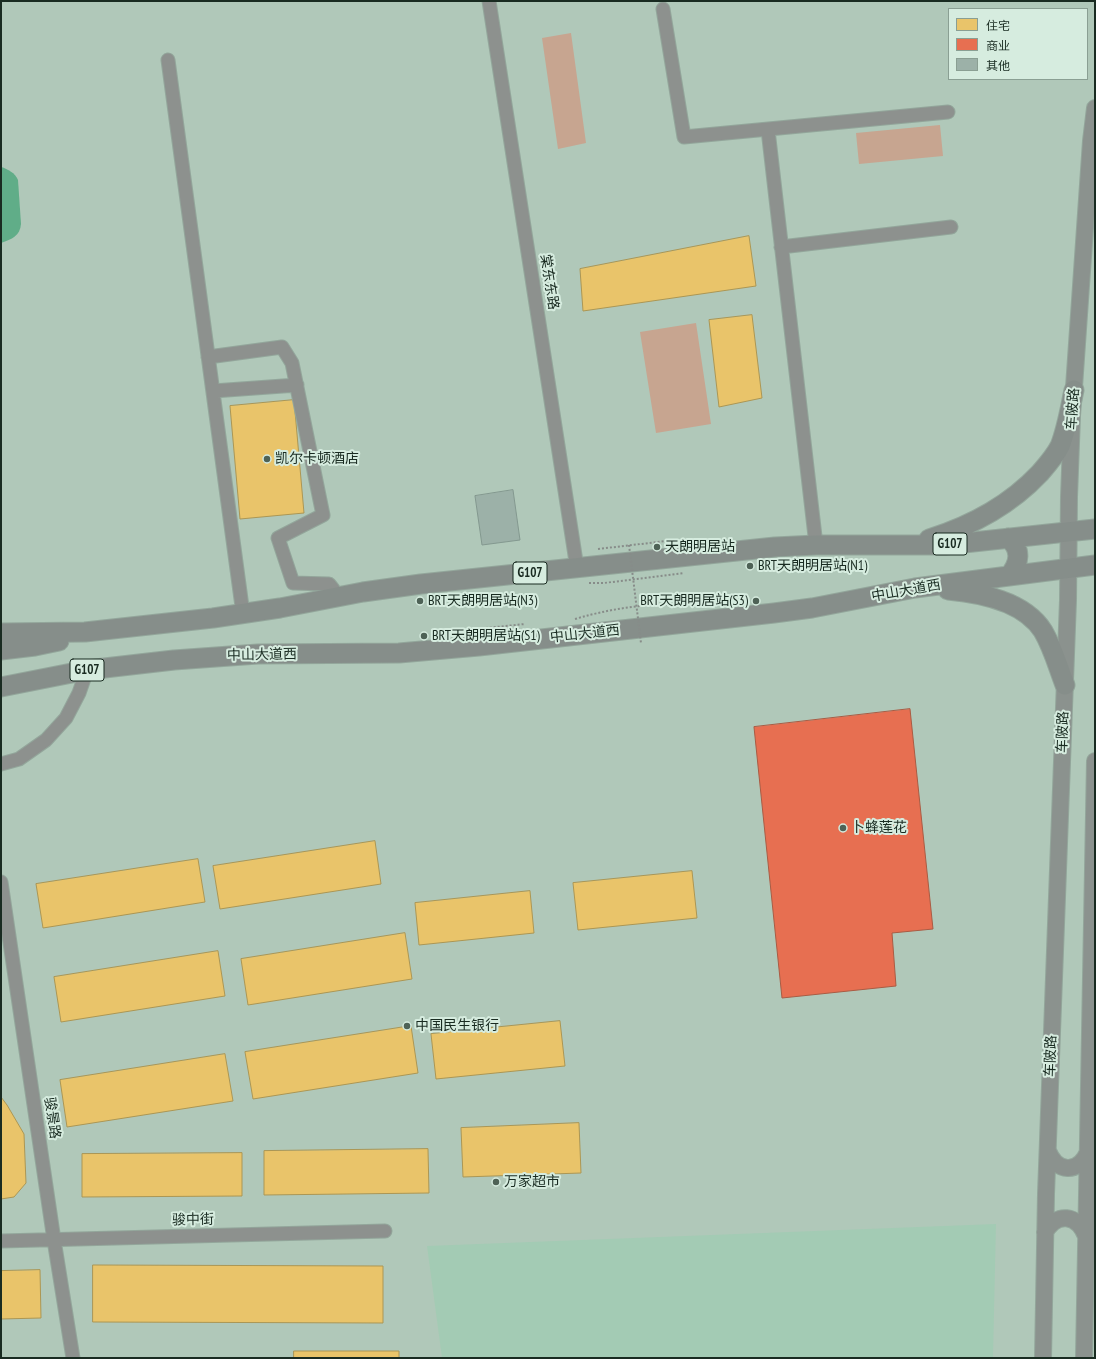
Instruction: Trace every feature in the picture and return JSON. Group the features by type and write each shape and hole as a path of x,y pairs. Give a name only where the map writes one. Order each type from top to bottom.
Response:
{"highway":[{"path":"892,545 927,539 950,532 991,513 1027,487 1059,448 1066,431 1074,390"},
{"name":"G107","path":"1,633 85,632 243,614 363,592 421,584 582,575 775,547 816,545 945,545 1095,529"},
{"path":"1008,538 1016,546 1018,553 1016,565 1009,576"},
{"name":"中山大道西","path":"1,687 87,670 174,660 258,654 376,654 440,650 774,613 812,608 915,588 1095,565"},
{"path":"915,588 974,594 1005,603 1022,610 1035,621 1043,631 1051,647 1065,685"},
{"path":"1,650 49,643 85,632"}],"main road":[{"name":"车陂路","path":"1043,1358 1048,1151 1069,569 1068,497 1091,142 1095,108"},
{"path":"1084,1358 1086,1236 1091,1201 1088,1152 1095,761"},
{"path":"1048,1151 1055,1163 1061,1167 1068,1168 1080,1164 1085,1160 1088,1152"},
{"path":"1046,1232 1049,1226 1054,1222 1066,1218 1073,1219 1079,1223 1086,1236"}],"street":[{"name":"棠东东路","path":"489,1 582,575"},
{"path":"663,10 684,138 948,112"},
{"path":"168,60 243,614"},
{"path":"768,130 816,545"},
{"path":"782,247 951,227"},
{"path":"208,357 282,347 292,363 323,515 278,538 293,583 329,584 336,597"},
{"path":"213,390 297,385"},
{"path":"1,764 19,759 46,740 66,718 79,693 87,670"},
{"name":"骏景路","path":"1,882 54,1240 74,1358"},
{"name":"骏中街","path":"1,1241 385,1231"},
{"path":"1084,1358 1095,1357"}],"path":[{"path":"592,549 675,540"},
{"path":"629,545 641,643"},
{"path":"582,575 604,583 691,572"},
{"path":"595,618 572,619 622,607 665,604 707,605"},
{"path":"432,633 526,624"}],"shaded area":[{"path":"571,33 586,143 558,149 542,38"},
{"path":"940,125 943,156 859,164 856,133"},
{"path":"1,167 15,175 18,180 21,224 19,231 15,236 1,243"},
{"path":"696,323 711,424 656,433 640,332"},
{"path":"996,1224 993,1358 442,1358 427,1246"}],"building: 住宅":[{"path":"749,236 756,286 583,311 580,269"},
{"path":"752,315 762,398 719,407 709,320"},
{"name":"凯尔卡顿酒店","path":"294,400 304,513 240,519 230,406"},
{"path":"375,841 381,884 220,909 213,866"},
{"path":"198,859 205,902 43,928 36,884"},
{"path":"692,871 697,918 578,930 573,883"},
{"path":"530,891 534,933 419,945 415,903"},
{"path":"405,933 412,979 248,1005 241,959"},
{"path":"218,951 225,996 61,1022 54,977"},
{"path":"560,1021 565,1066 436,1079 431,1034"},
{"path":"411,1026 418,1073 253,1099 245,1052"},
{"path":"225,1054 233,1101 67,1127 60,1080"},
{"path":"1,1097 24,1134 26,1183 14,1197 1,1199"},
{"path":"579,1123 581,1173 463,1177 461,1128"},
{"path":"428,1149 429,1193 264,1195 264,1151"},
{"path":"242,1153 242,1196 82,1197 82,1154"},
{"path":"93,1265 383,1266 383,1323 93,1322"},
{"path":"40,1270 41,1318 1,1319 1,1271"},
{"path":"294,1351 399,1351 399,1358 294,1358"}],"building: 商业":[{"name":"卜蜂莲花","path":"910,709 933,929 892,933 896,986 782,998 754,727"}],"building: 其他":[{"path":"513,490 520,540 482,545 475,496"}],"place":[{"name":"凯尔卡顿酒店","path":"267,459"},
{"name":"天朗明居站","path":"657,547"},
{"name":"BRT天朗明居站(N1)","path":"750,566"},
{"name":"BRT天朗明居站(N3)","path":"420,601"},
{"name":"BRT天朗明居站(S3)","path":"756,601"},
{"name":"BRT天朗明居站(S1)","path":"424,636"},
{"name":"卜蜂莲花","path":"843,828"},
{"name":"中国民生银行","path":"407,1026"},
{"name":"万家超市","path":"496,1182"}]}
